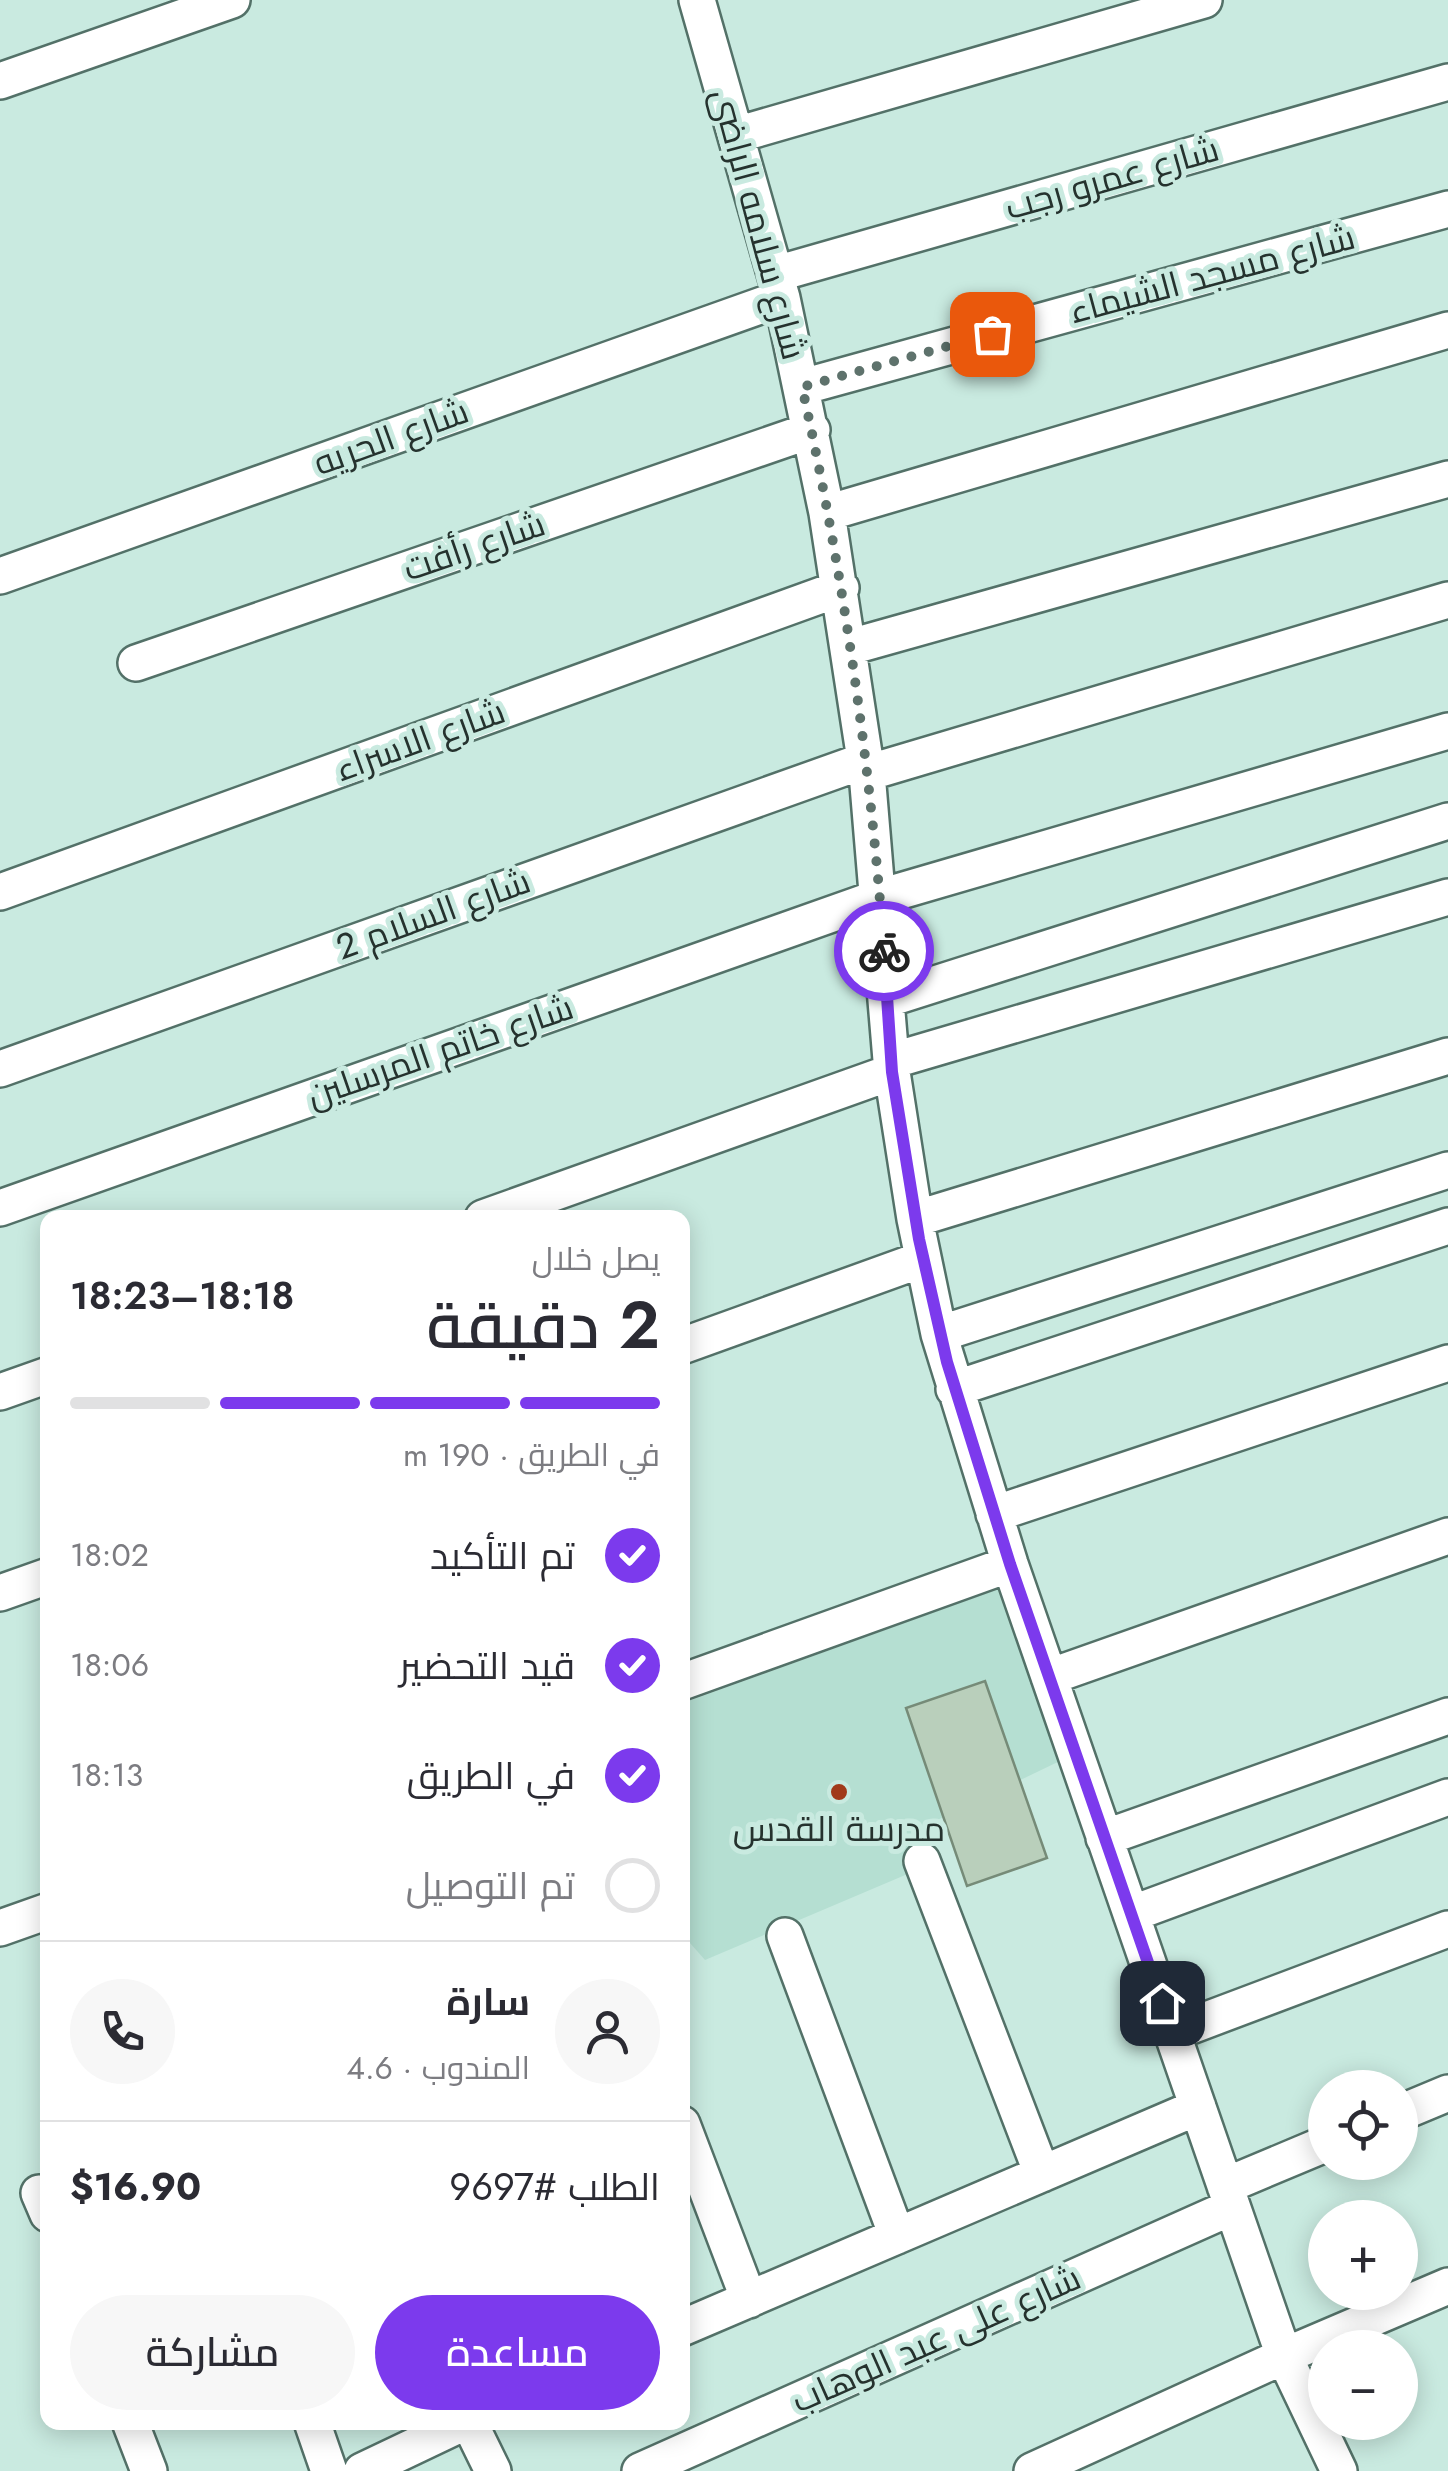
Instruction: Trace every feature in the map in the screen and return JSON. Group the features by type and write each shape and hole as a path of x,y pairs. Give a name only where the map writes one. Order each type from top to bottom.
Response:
{"street":[{"path":"0,82 232,0"},
{"name":"شارع سلامه الراضى","path":"696,0 779,286 828,513 867,766 892,1067 923,1259 954,1389 1048,1677 1284,2356 1339,2471"},
{"path":"736,135 1204,0"},
{"name":"شارع عمرو رجب","path":"779,286 1448,82"},
{"name":"شارع مسجد الشيماء","path":"802,387 1448,209"},
{"name":"شارع الحريه","path":"0,576 779,286"},
{"path":"828,513 1448,330"},
{"name":"شارع رأفت","path":"136,663 812,430"},
{"path":"850,647 1448,479"},
{"name":"شارع الاسراء","path":"0,892 841,588"},
{"name":"شارع السلام 2","path":"0,1068 867,766 1448,600"},
{"name":"شارع خاتم المرسلين","path":"0,1208 880,896 1448,730"},
{"path":"888,999 1448,821"},
{"path":"505,1210 892,1067 1448,897"},
{"path":"916,1219 1448,1056"},
{"path":"940,1334 1448,1170"},
{"path":"954,1389 1448,1226"},
{"path":"690,1343 923,1259"},
{"path":"994,1514 1448,1364"},
{"path":"0,1392 40,1378"},
{"path":"1048,1677 1448,1536"},
{"path":"690,1679 1010,1564"},
{"path":"0,1593 40,1579"},
{"path":"1104,1838 1448,1716"},
{"path":"1131,1914 1448,1797"},
{"path":"922,1860 1042,2174"},
{"path":"0,1928 40,1914"},
{"path":"1172,2033 1448,1930"},
{"path":"785,1936 897,2236"},
{"path":"1418,2106 1448,2093"},
{"path":"690,2325 1198,2106"},
{"path":"690,2145 749,2300"},
{"name":"شارع على عبد الوهاب","path":"640,2471 1228,2196 1308,2153"},
{"path":"1032,2471 1448,2286"},
{"path":"133,2430 149,2471"},
{"path":"315,2430 329,2471"},
{"path":"362,2471 450,2430"},
{"path":"471,2430 493,2471"}],"shaded area":[{"name":"مدرسة القدس","path":"1001,1588 1064,1759 927,1825 910,1873 705,1960 690,1943 690,1700"}],"building":[{"path":"985,1681 1047,1858 967,1886 906,1708"}],"way so far":[{"path":"884,951 868,773 850,647 802,387 992,334"}],"place":[{"name":"مدرسة القدس","path":"839,1792"}],"route":[{"path":"884,951 892,1072 919,1239 954,1389 1010,1564 1162,2003"}]}
